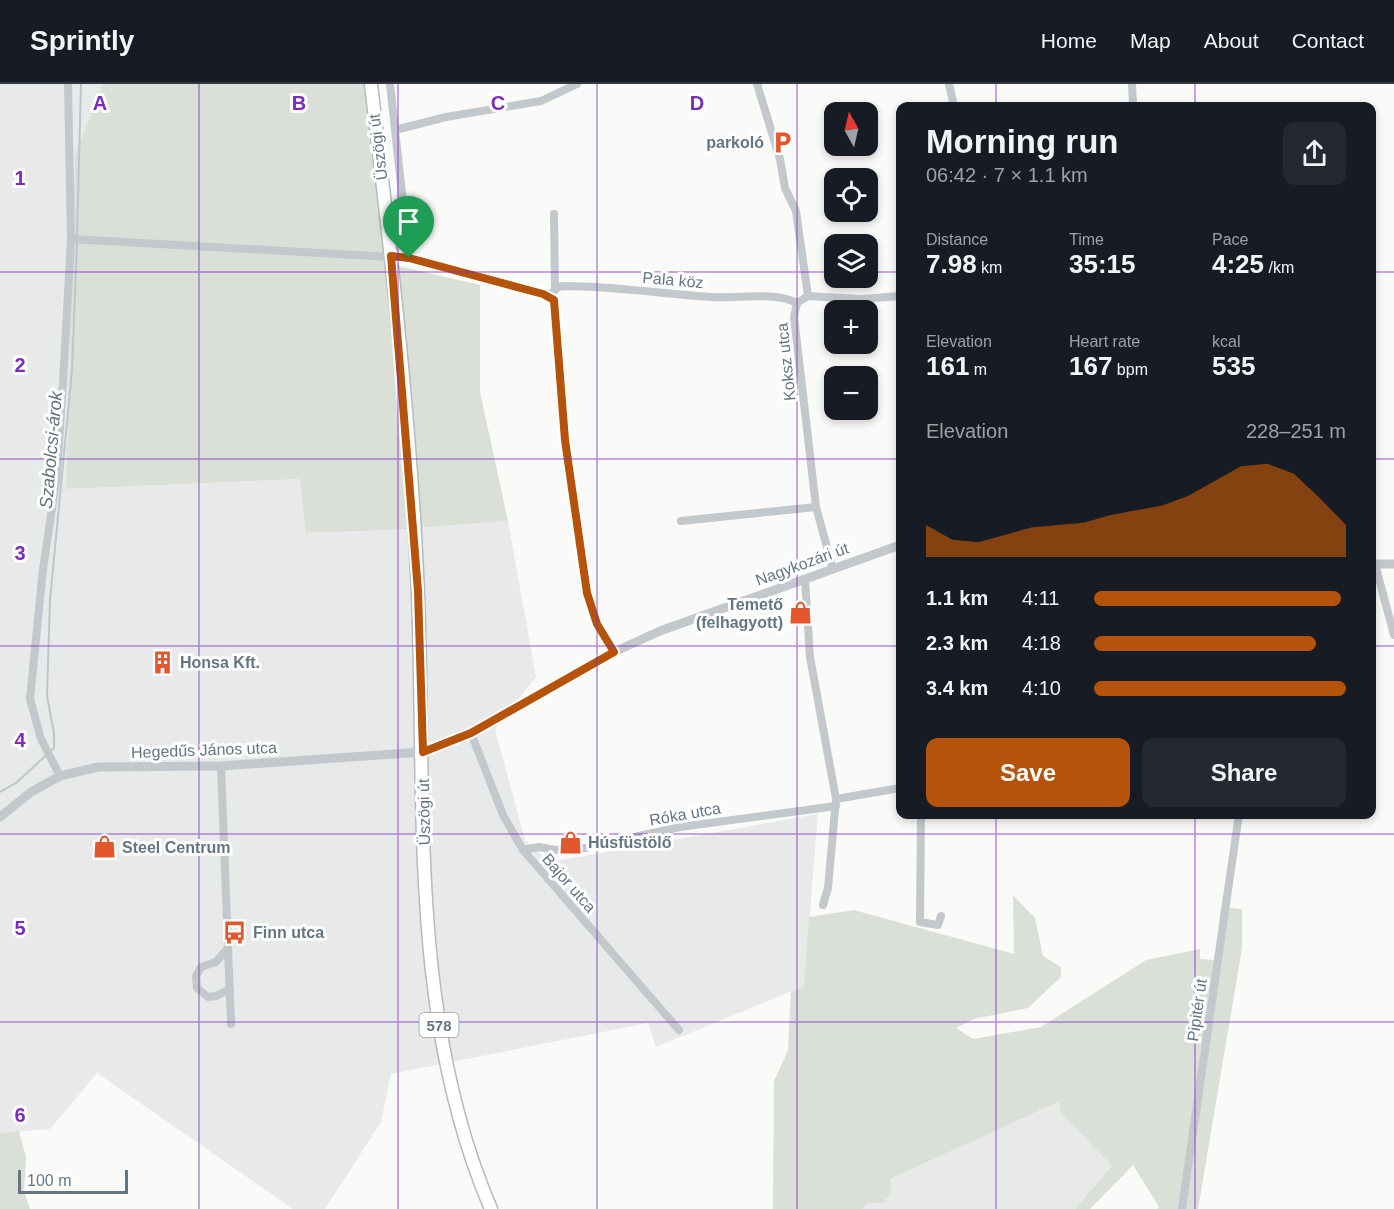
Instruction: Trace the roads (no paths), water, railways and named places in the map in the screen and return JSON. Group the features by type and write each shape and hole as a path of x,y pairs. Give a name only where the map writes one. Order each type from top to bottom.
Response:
{"main road":[{"name":"Üszögi út","path":"371,84 391,256 418,591 428,931 435,1001 448,1073 461,1126 491,1209"}],"street":[{"path":"60,776 34,722 30,699 43,569 57,475 75,240 68,84"},
{"path":"390,84 409,258"},
{"path":"395,130 446,117 541,101 577,84"},
{"path":"757,84 780,159 785,188 796,211 808,296 861,299 896,296"},
{"path":"949,84 953,102"},
{"path":"1132,84 1133,102"},
{"path":"554,214 552,293 556,305 565,440 587,593 597,624 614,652"},
{"path":"75,240 391,256 409,258 552,293"},
{"name":"Pala köz","path":"552,293 564,286 601,286 714,297 780,298 797,303"},
{"name":"Koksz utca","path":"808,296 797,303 794,317 816,507 833,569"},
{"path":"681,521 816,507"},
{"name":"Nagykozári út","path":"423,752 471,733 614,652 660,631 896,546"},
{"path":"1376,564 1394,564"},
{"path":"1376,574 1394,635"},
{"path":"805,579 810,657 836,802 829,878 823,905"},
{"name":"Bajor utca","path":"471,733 502,815 523,850 679,1030"},
{"name":"Hegedűs János utca","path":"0,817 31,792 60,776 98,767 221,766 423,752"},
{"path":"221,766 231,1024"},
{"name":"Róka utca","path":"523,850 539,847 555,850 585,848 680,827 836,802 896,789"},
{"path":"921,819 920,922 938,925 941,915"},
{"name":"Pipitér út","path":"1182,1209 1238,819"},
{"path":"228,948 216,962 201,967 195,976 197,988 208,997 230,989"}],"waterway":[{"name":"Szabolcsi-árok","path":"77,237 81,84"},
{"name":"Szabolcsi-árok","path":"0,792 16,783 54,748 54,733 47,696 50,600 72,370 77,243"}],"place":[{"name":"parkoló","path":"782,142"},
{"name":"Temető (felhagyott)","path":"801,613"},
{"name":"Honsa Kft.","path":"162,662"},
{"name":"Húsfüstölő","path":"570,842"},
{"name":"Steel Centrum","path":"104,847"},
{"name":"Finn utca","path":"235,932"}]}
